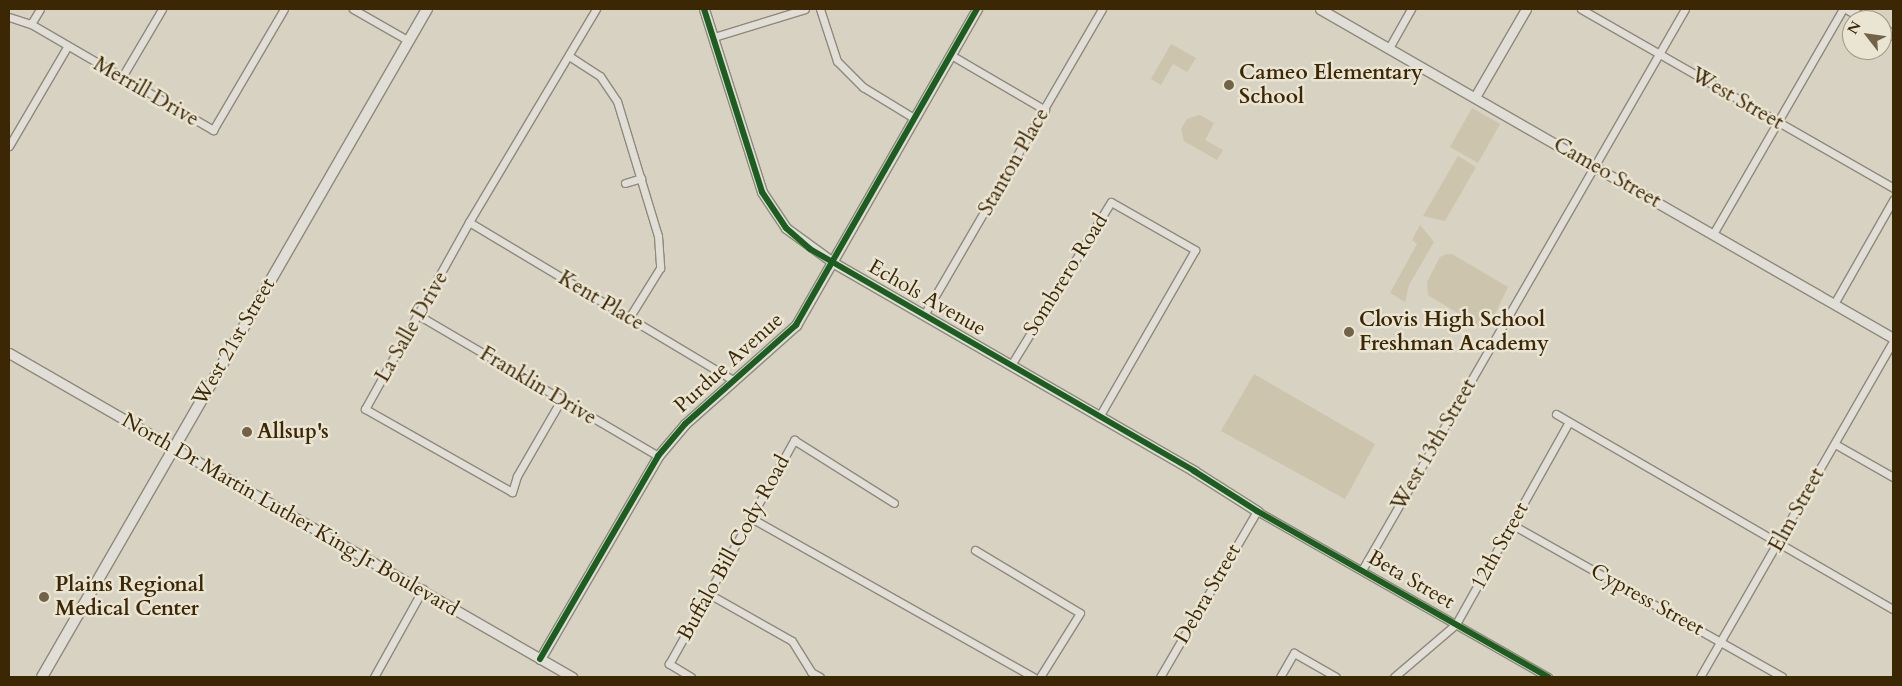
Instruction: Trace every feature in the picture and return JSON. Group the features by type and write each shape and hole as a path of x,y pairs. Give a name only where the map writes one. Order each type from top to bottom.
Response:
{"main road":[{"name":"West 21st Street","path":"42,677 427,9"}],"street":[{"path":"31,24 40,9"},
{"path":"122,76 162,9"},
{"name":"Merrill Drive","path":"9,17 31,24 67,47 122,76 213,130 284,9"},
{"path":"353,9 408,41"},
{"name":"La Salle Drive","path":"561,400 517,476 512,492 365,409 469,222 596,9"},
{"name":"Echols Avenue","path":"704,9 762,192 786,228 834,263 1099,417 1256,512"},
{"path":"714,38 805,9"},
{"path":"820,9 837,61 863,87 914,118"},
{"name":"Purdue Avenue","path":"540,659 658,456 685,424 796,325 834,263 977,9"},
{"name":"Stanton Place","path":"924,315 1045,110 1102,9"},
{"name":"Cameo Street","path":"1320,9 1893,338"},
{"path":"1389,48 1411,9"},
{"path":"1475,97 1526,9"},
{"name":"West Street","path":"1581,9 1893,188"},
{"name":"West 13th Street","path":"1362,570 1594,166 1661,55 1685,9"},
{"path":"1713,234 1843,9"},
{"path":"9,146 67,47"},
{"path":"951,55 1045,110"},
{"path":"569,56 600,76 617,101 658,236 660,268 629,318"},
{"path":"625,183 641,178"},
{"path":"1834,304 1893,200"},
{"name":"Sombrero Road","path":"1010,365 1110,202 1195,250 1099,417"},
{"name":"Kent Place","path":"469,222 733,380"},
{"name":"Franklin Drive","path":"418,315 658,456"},
{"name":"Elm Street","path":"1700,677 1779,544 1893,342"},
{"name":"North Dr Martin Luther King Jr Boulevard","path":"9,353 423,589 572,677"},
{"path":"1556,414 1893,609"},
{"name":"12th Street","path":"1394,677 1456,624 1569,422"},
{"name":"Buffalo Bill Cody Road","path":"691,677 669,664 794,440 894,503"},
{"path":"1835,444 1893,477"},
{"name":"Beta Street","path":"1256,512 1362,570 1548,677"},
{"name":"Debra Street","path":"1160,677 1256,512"},
{"path":"751,518 1033,677"},
{"name":"Cypress Street","path":"1511,524 1782,677"},
{"path":"975,550 1080,613 1040,677"},
{"path":"374,677 423,589"},
{"path":"709,594 792,641 810,672 820,677"},
{"path":"1280,677 1294,653 1336,677"}],"shaded area":[{"path":"1171,44 1196,58 1187,72 1173,64 1161,85 1151,79"},
{"path":"1472,108 1500,124 1478,163 1450,147"},
{"path":"1200,115 1214,123 1205,140 1223,150 1217,160 1184,141 1181,129 1187,119"},
{"path":"1458,156 1476,167 1445,221 1423,216"},
{"path":"1420,225 1434,242 1409,285 1405,302 1390,293 1417,244 1412,240"},
{"path":"1452,254 1508,287 1489,326 1481,327 1428,295 1427,282 1440,257"},
{"path":"1254,374 1375,444 1345,499 1221,431"}],"cycle path":[{"path":"704,9 762,192 786,228 810,249 1194,471 1257,511 1548,677"},
{"path":"540,659 658,456 685,424 796,325 977,9"}],"place":[{"name":"Cameo Elementary School","path":"1229,85"},
{"name":"Clovis High School Freshman Academy","path":"1349,332"},
{"name":"Allsup's","path":"247,432"},
{"name":"Plains Regional Medical Center","path":"44,597"}]}
